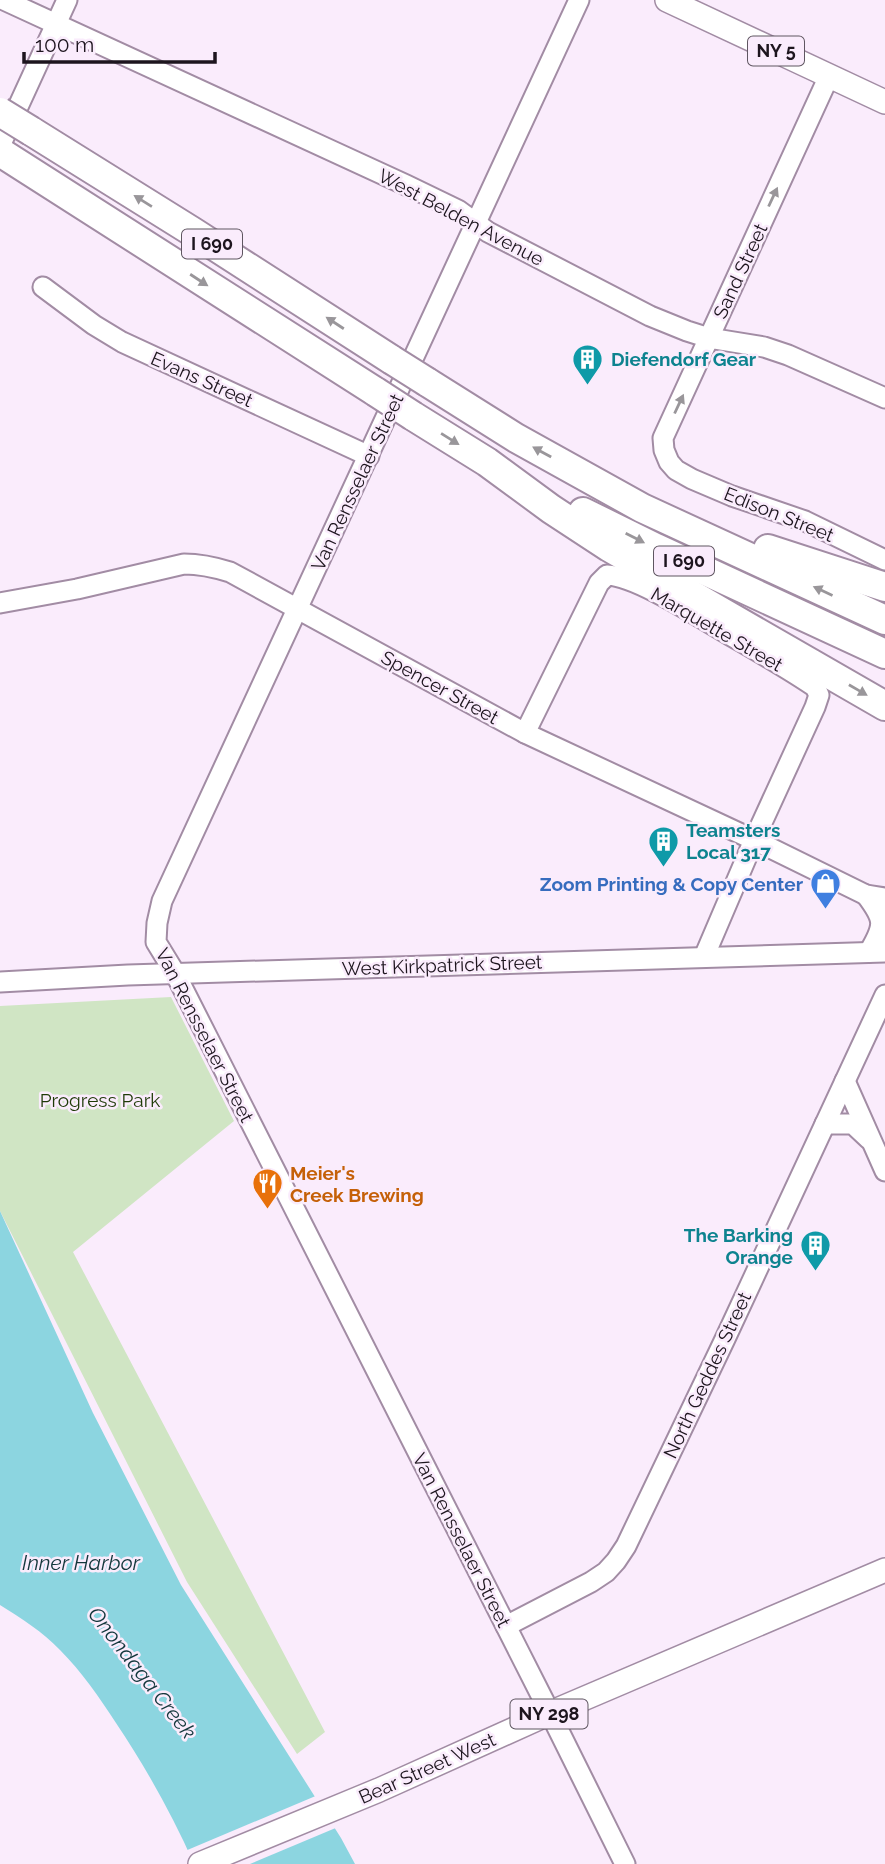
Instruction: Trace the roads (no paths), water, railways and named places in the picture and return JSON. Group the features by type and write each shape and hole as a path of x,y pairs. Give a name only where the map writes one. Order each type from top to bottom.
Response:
{"highway":[{"name":"I 690","path":"0,112 516,438 642,508 885,620"},
{"name":"I 690","path":"6,154 487,462 656,548 885,654"},
{"path":"487,462 609,547 885,706"},
{"path":"601,484 664,507 733,537 885,587"}],"main road":[{"name":"NY 5","path":"667,0 885,102"},
{"name":"Bear Street West","path":"200,1864 379,1790 550,1713 885,1570"}],"street":[{"name":"West Belden Avenue","path":"4,0 406,185 458,211 488,232 650,316 709,338 764,347 789,355 885,398"},
{"path":"6,154 67,0"},
{"name":"Van Rensselaer Street","path":"579,0 162,901 156,942 175,974 625,1864"},
{"name":"Sand Street","path":"673,467 664,450 663,438 829,76"},
{"name":"Evans Street","path":"43,287 94,325 130,347 369,456"},
{"name":"Edison Street","path":"673,467 692,479 732,496 805,521 885,560"},
{"name":"Spencer Street","path":"0,603 184,565 200,564 230,572 525,733 876,896 882,925 877,952"},
{"name":"Marquette Street","path":"525,733 599,583 607,575 628,579 675,603 815,687 819,695 754,840"},
{"path":"704,957 754,840"},
{"name":"West Kirkpatrick Street","path":"0,982 877,952"},
{"name":"North Geddes Street","path":"506,1626 591,1582 606,1572 626,1546 885,995"},
{"path":"845,1080 885,1171"},
{"path":"825,1124 853,1124 870,1139"}],"water":[{"name":"Inner Harbor","path":"0,1211 93,1413 181,1585 355,1864 194,1864 148,1774 90,1685 46,1637 0,1605"}],"place":[{"name":"Diefendorf Gear","path":"588,386"},
{"name":"Teamsters Local 317","path":"663,868"},
{"name":"Zoom Printing & Copy Center","path":"826,911"},
{"name":"Meier's Creek Brewing","path":"267,1211"},
{"name":"The Barking Orange","path":"816,1273"}],"park label":[{"name":"Progress Park","path":"100,1100"}],"water label":[{"name":"Onondaga Creek","path":"142,1673"}]}
